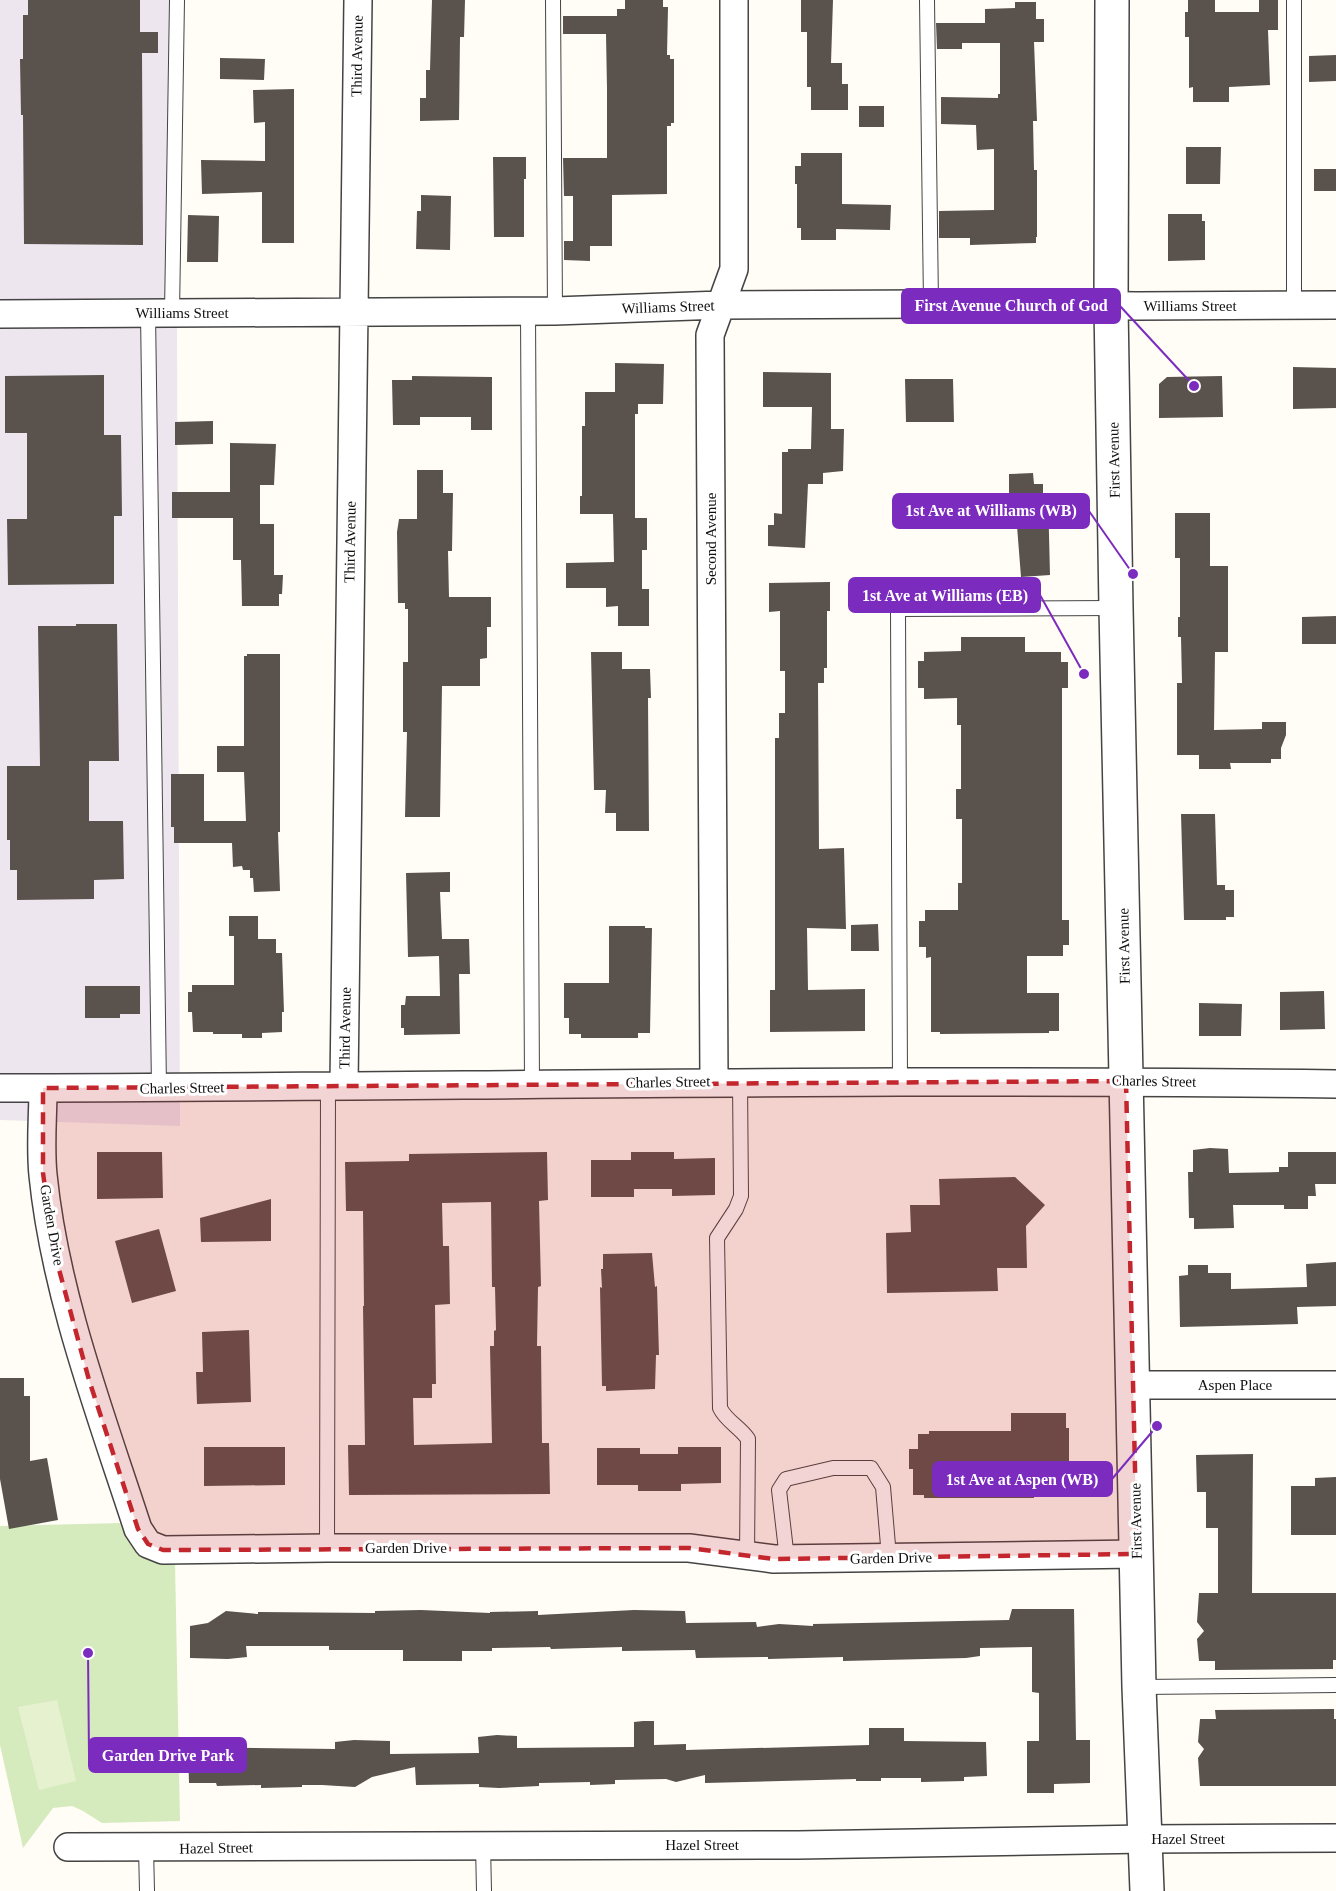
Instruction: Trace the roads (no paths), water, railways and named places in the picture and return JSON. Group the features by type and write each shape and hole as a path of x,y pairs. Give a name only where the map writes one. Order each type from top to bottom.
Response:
{"street":[{"name":"Third Avenue","path":"336,1085 358,0"},
{"name":"Second Avenue","path":"727,1081 710,335 734,269 734,0"},
{"name":"First Avenue","path":"1112,0 1111,306 1116,608 1139,1687 1147,1891"},
{"name":"Williams Street","path":"0,314 555,311 721,305 1336,305"},
{"name":"Charles Street","path":"0,1088 532,1085 727,1081 1126,1080 1336,1084"},
{"name":"Garden Drive","path":"44,1088 43,1173 54,1251 89,1380 138,1529 148,1544 163,1550 689,1548 787,1559 1137,1554"},
{"name":"Aspen Place","path":"1134,1385 1336,1385"},
{"name":"Hazel Street","path":"68,1847 798,1845 1336,1838"}],"lane":[{"path":"159,1088 160,313 177,0"},
{"path":"554,0 555,311"},
{"path":"927,0 931,304"},
{"path":"1294,0 1294,306"},
{"path":"528,311 532,1085"},
{"path":"900,1081 898,609 1116,608"},
{"path":"727,1081 741,1196 736,1209 717,1238 720,1408 723,1416 741,1428 748,1439 747,1556"},
{"path":"327,1548 336,1085"},
{"path":"787,1559 779,1490 786,1479 833,1468 871,1468 883,1487 888,1557"},
{"path":"1139,1687 1336,1685"},
{"path":"483,1845 484,1891"},
{"path":"146,1848 147,1891"}],"place":[{"name":"First Avenue Church of God","path":"1194,386"},
{"name":"1st Ave at Williams (WB)","path":"1133,574"},
{"name":"1st Ave at Williams (EB)","path":"1084,674"},
{"name":"1st Ave at Aspen (WB)","path":"1157,1426"},
{"name":"Garden Drive Park","path":"88,1653"}]}
